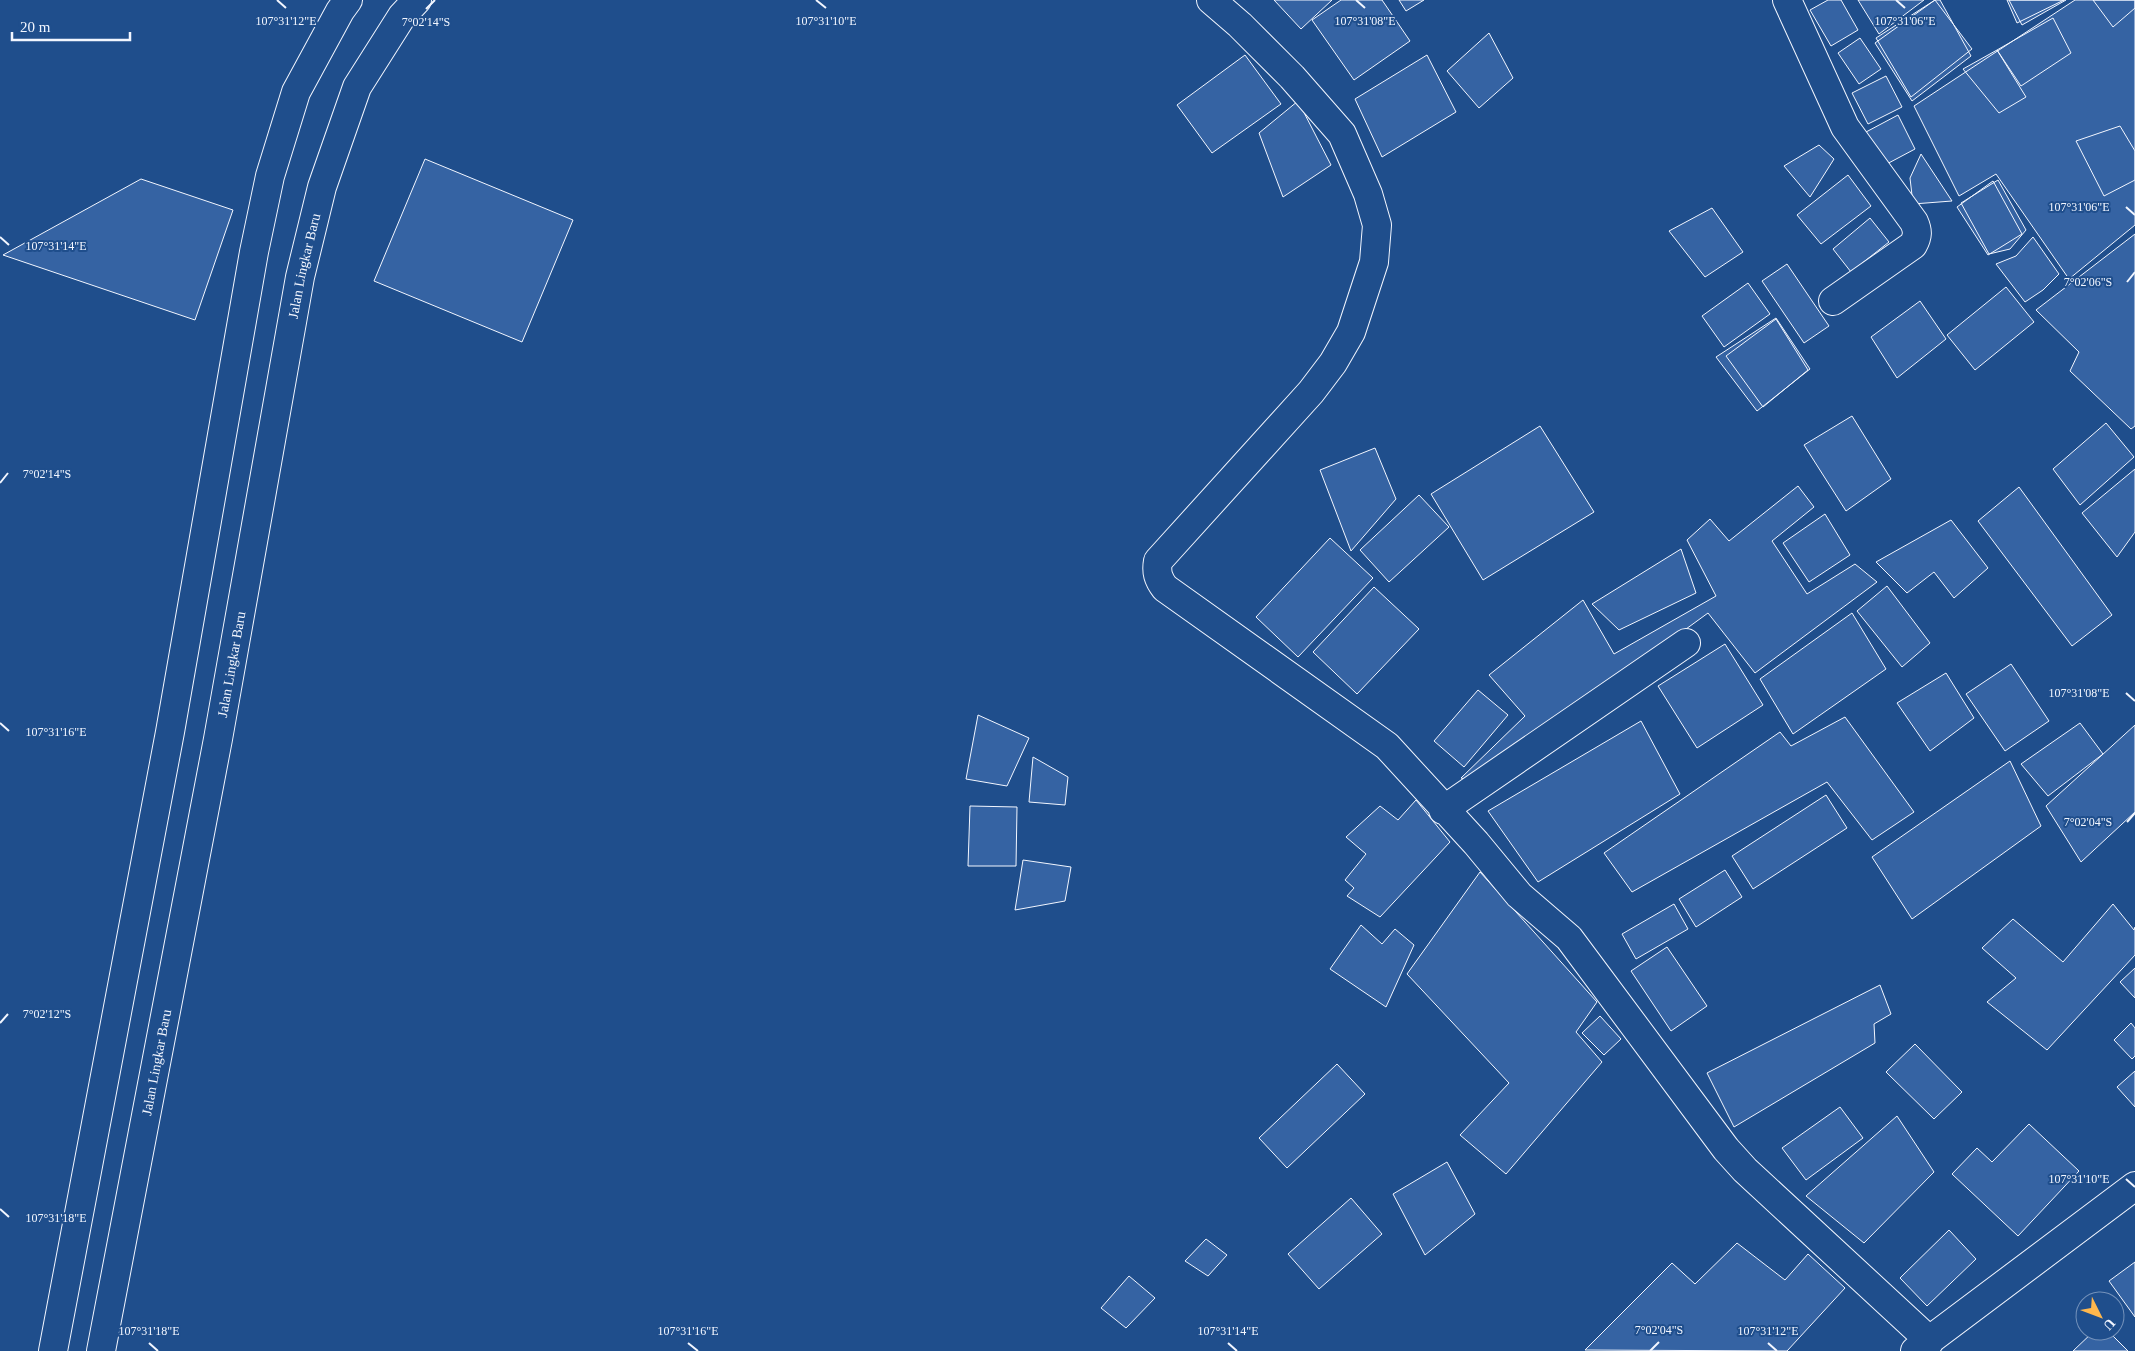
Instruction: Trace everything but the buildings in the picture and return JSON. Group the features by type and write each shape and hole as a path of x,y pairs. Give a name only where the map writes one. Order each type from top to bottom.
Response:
{"main road":[{"path":"53,1351 170,732 254,252 270,176 296,92 340,11 348,0"},
{"name":"Jalan Lingkar Baru","path":"101,1351 216,749 300,277 322,187 357,87 402,16 417,0"},
{"path":"1211,0 1240,25 1292,77 1342,134 1368,194 1377,224 1374,262 1351,332 1333,363 1311,392 1158,561 1156,571 1165,588 1386,746 1443,810 1476,843 1519,894 1569,938 1726,1149 1923,1346 2135,1186"},
{"path":"1787,0 1845,126 1914,222 1917,230 1917,238 1913,245 1833,301"},
{"path":"1443,810 1686,643"}]}
